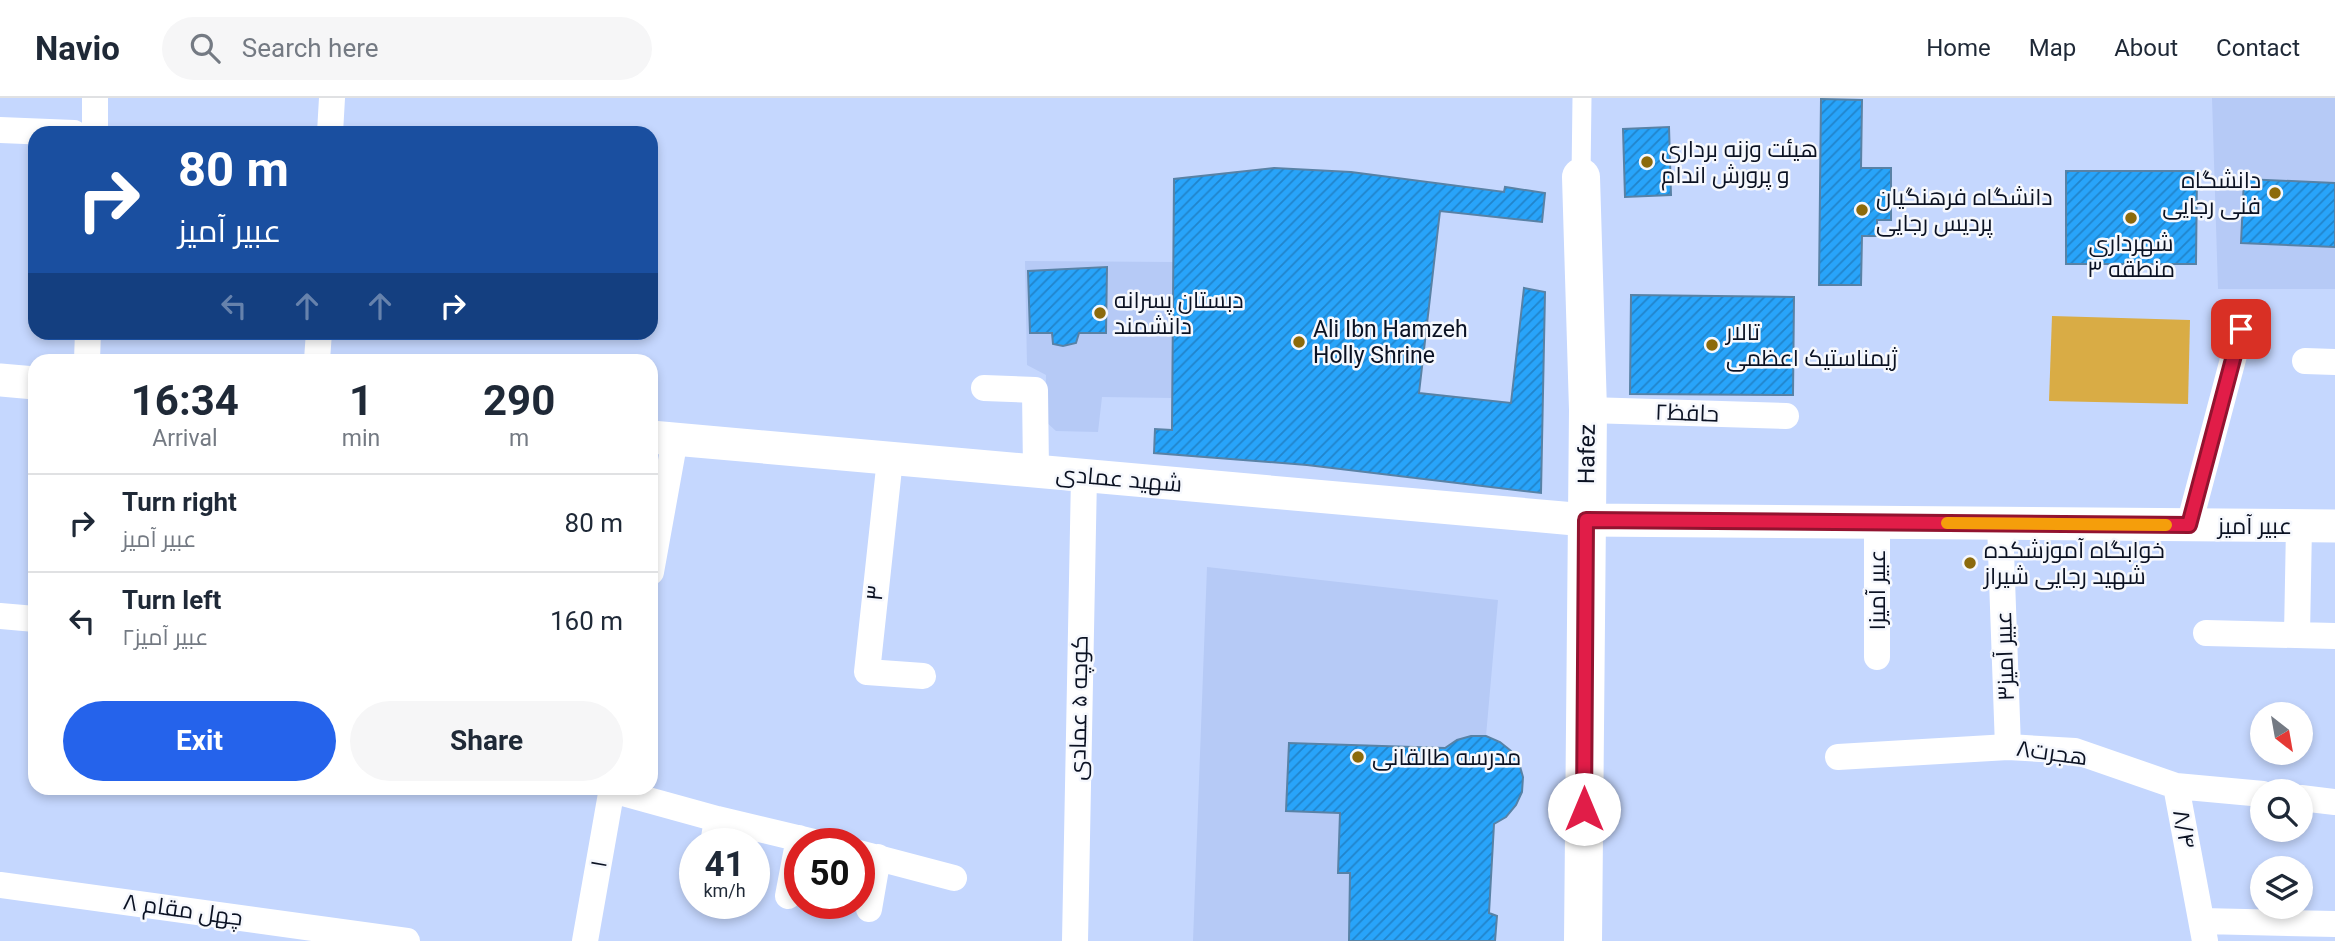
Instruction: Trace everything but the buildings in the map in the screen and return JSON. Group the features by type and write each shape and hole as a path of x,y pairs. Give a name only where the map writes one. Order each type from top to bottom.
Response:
{"main road":[{"name":"Hafez","path":"1581,177 1588,410 1583,941"}],"street":[{"path":"95,98 95,126"},
{"path":"330,126 332,98"},
{"path":"1581,177 1582,98"},
{"path":"0,130 28,131"},
{"path":"2189,525 2241,329"},
{"path":"2305,360 2335,362"},
{"path":"0,380 28,382"},
{"path":"984,388 1035,390 1036,471"},
{"name":"۲حافظ","path":"1588,410 1786,416"},
{"path":"658,494 663,438"},
{"name":"شهید عمادی","path":"663,438 1586,520"},
{"name":"۳","path":"890,458 867,672 923,676"},
{"name":"کوچه ۵ عمادی","path":"1075,941 1084,476"},
{"name":"عبیر آمیز","path":"1586,520 2335,526"},
{"name":"۱عبیر آمیز","path":"1877,523 1877,657"},
{"name":"۳عبیر آمیز","path":"2000,524 2008,747"},
{"path":"2297,635 2299,526"},
{"path":"0,616 28,618"},
{"path":"2206,633 2335,636"},
{"name":"هجرت۸","path":"1838,757 2008,747 2075,751 2176,786 2250,793"},
{"name":"۸/۴","path":"2176,786 2203,931"},
{"name":"۱","path":"585,941 611,795"},
{"path":"627,795 708,828"},
{"path":"2313,799 2335,802"},
{"path":"875,857 954,878"},
{"name":"چهل مقام ۸","path":"0,885 407,941"},
{"path":"2203,931 2335,924"}],"shaded area":[{"name":"دانشگاه فنی رجایی","path":"2212,98 2335,98 2335,289 2218,289"},
{"name":"دبستان پسرانه دانشمند","path":"1025,261 1173,262 1172,398 1102,397 1098,432 1056,431 1045,421 1046,375 1027,365"},
{"path":"2052,316 2190,320 2188,404 2049,401"},
{"name":"مدرسه طالقانی","path":"1207,567 1498,600 1486,736 1511,751 1519,763 1522,792 1506,817 1494,824 1489,913 1497,916 1495,941 1193,941"}],"slow traffic":[{"path":"1947,523 2166,525"}],"place":[{"name":"هیئت وزنه برداری و پرورش اندام","path":"1647,162"},
{"name":"دانشگاه فنی رجایی","path":"2275,193"},
{"name":"دانشگاه فرهنگیان پردیس رجایی","path":"1862,210"},
{"name":"شهرداری منطقه ۳","path":"2131,218"},
{"name":"دبستان پسرانه دانشمند","path":"1100,313"},
{"name":"Ali Ibn Hamzeh Holly Shrine","path":"1299,342"},
{"name":"تالار ژیمناستیک اعظمی","path":"1712,345"},
{"name":"خوابگاه آموزشکده شهید رجایی شیراز","path":"1970,563"},
{"name":"مدرسه طالقانی","path":"1358,757"}],"route":[{"path":"1584,809 1586,520 2189,525 2241,329"}]}
